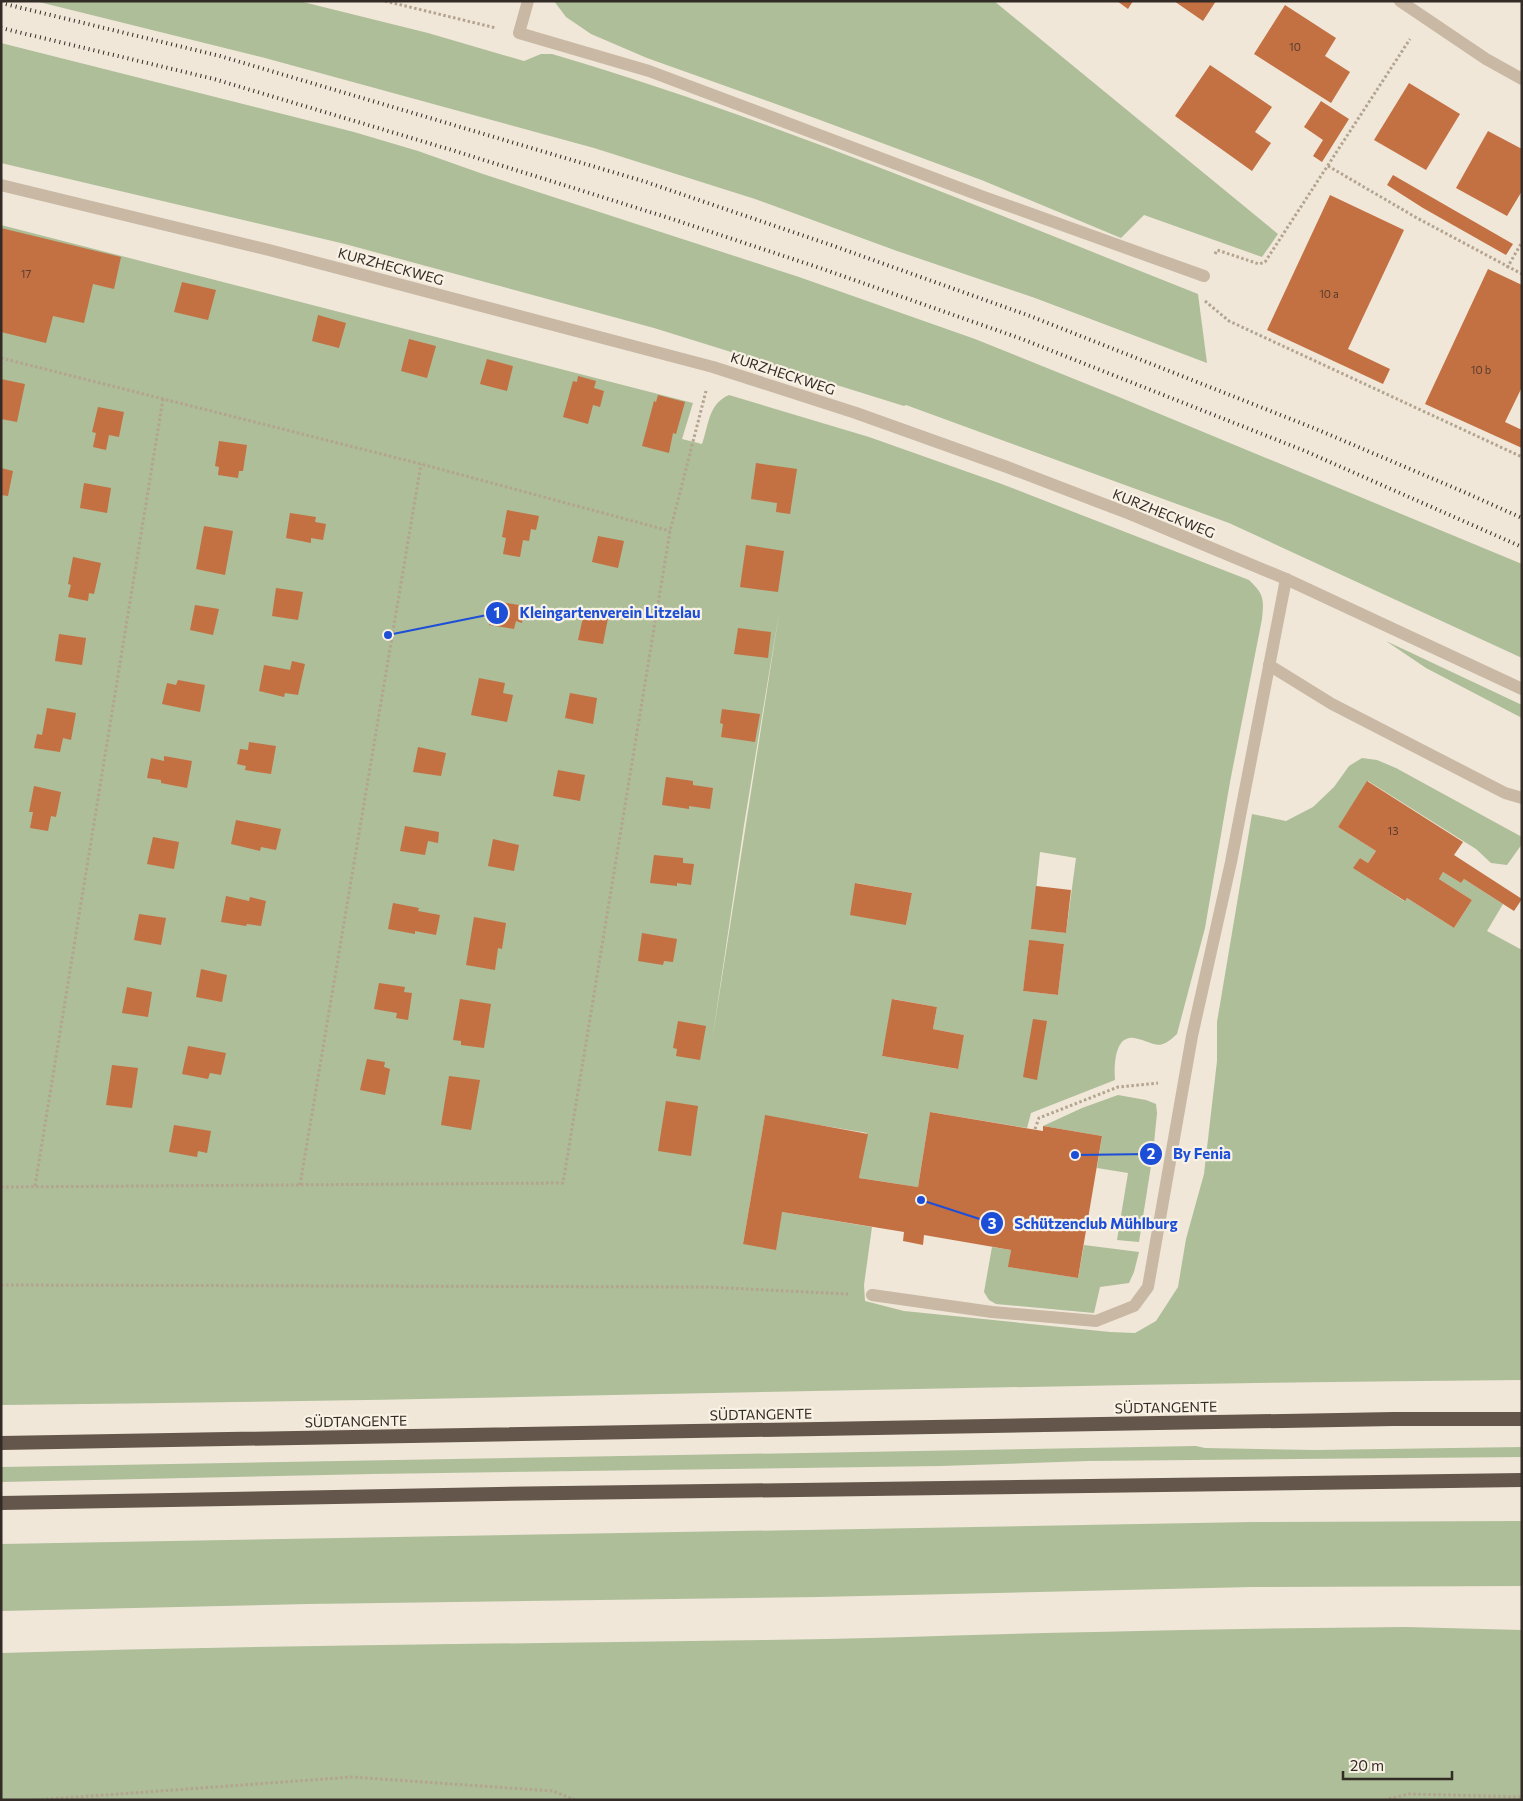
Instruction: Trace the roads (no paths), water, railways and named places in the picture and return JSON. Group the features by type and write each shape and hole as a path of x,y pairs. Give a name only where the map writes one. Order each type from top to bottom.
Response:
{"highway":[{"name":"SÜDTANGENTE","path":"1,1443 1374,1419 1522,1419"},
{"path":"1,1503 1522,1480"}],"street":[{"path":"528,1 519,33 649,71 993,200 1204,276"},
{"path":"1400,1 1486,59 1522,80"},
{"name":"KURZHECKWEG","path":"1,185 269,250 713,367 856,413 1007,467 1130,514 1286,579 1522,689"},
{"path":"872,1295 992,1312 1096,1321 1134,1306 1148,1287 1192,1036 1231,862 1286,579"},
{"path":"1269,664 1332,704 1505,793 1522,798"}],"railway":[{"path":"1,3 220,56 643,181 1030,316 1316,429 1522,518"},
{"path":"1,28 214,79 455,151 666,217 820,268 1022,339 1305,451 1522,547"}],"place":[{"name":"Kleingartenverein Litzelau","path":"388,635"},
{"name":"By Fenia","path":"1075,1155"},
{"name":"Schützenclub Mühlburg","path":"921,1200"}]}
